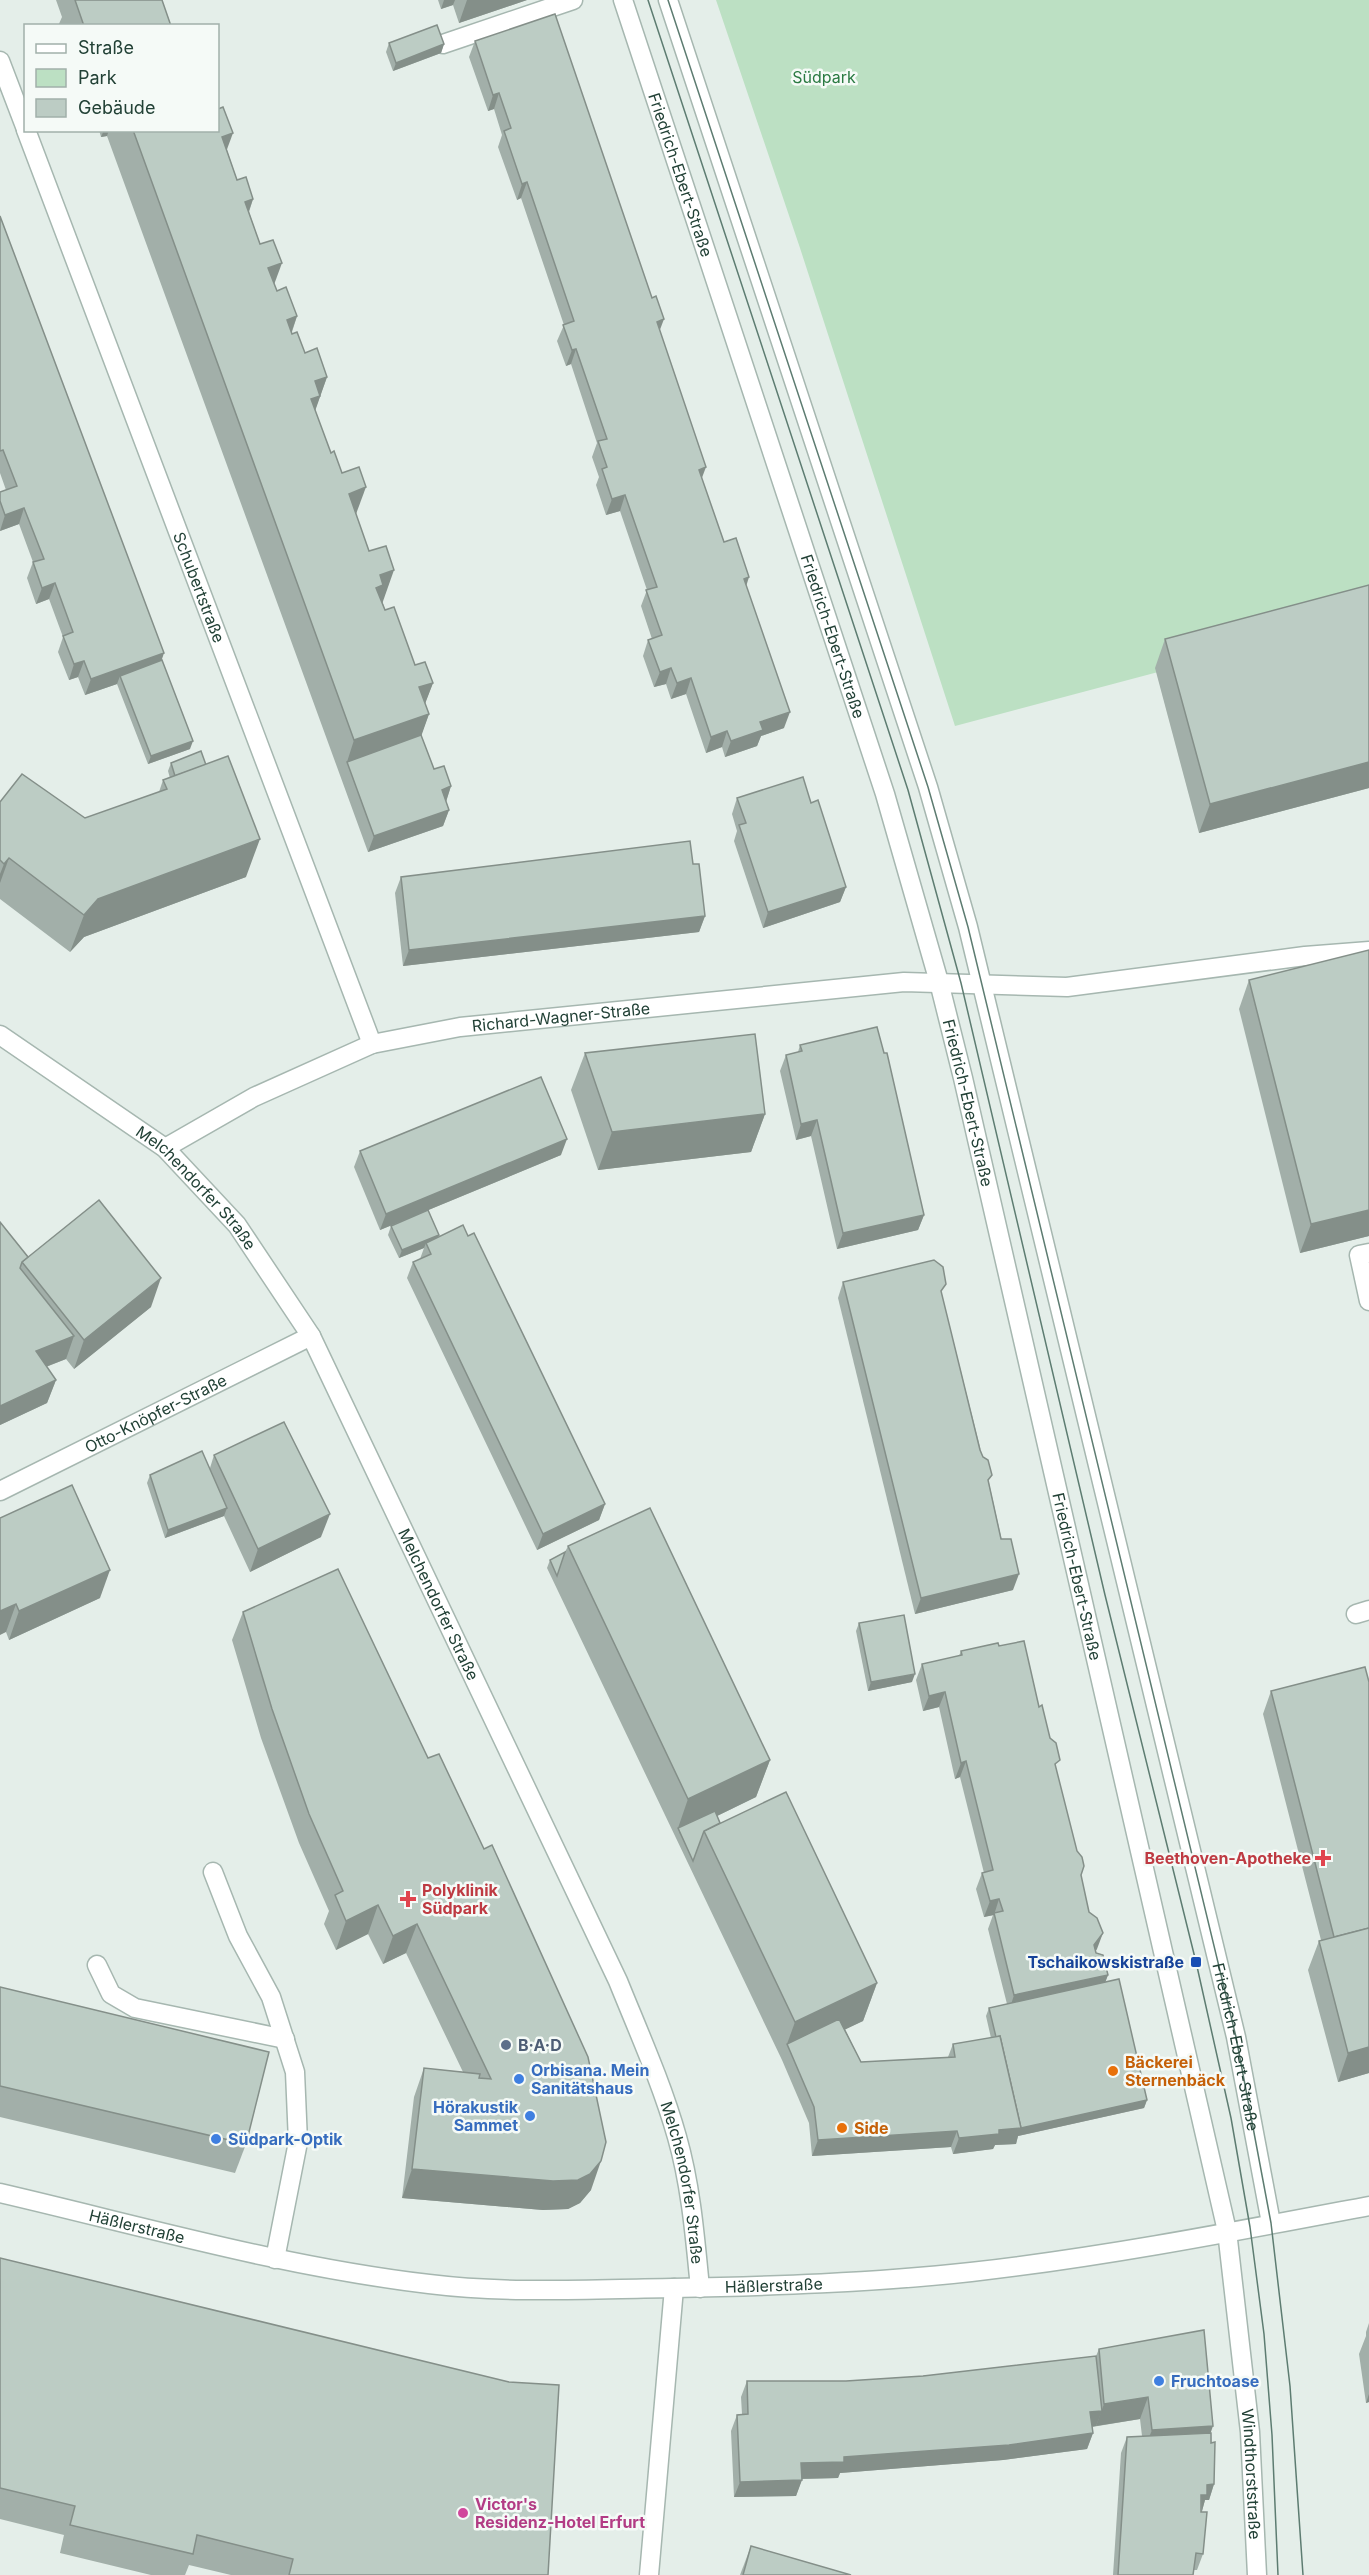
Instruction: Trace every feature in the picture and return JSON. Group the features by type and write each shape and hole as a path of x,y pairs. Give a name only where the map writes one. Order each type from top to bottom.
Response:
{"street":[{"path":"443,44 573,0"},
{"name":"Friedrich-Ebert-Straße","path":"623,0 885,794 939,982 1065,1518 1227,2231"},
{"name":"Friedrich-Ebert-Straße","path":"668,0 928,788 968,927 1233,2026 1271,2223"},
{"name":"Schubertstraße","path":"0,61 24,125"},
{"name":"Schubertstraße","path":"27,132 372,1044"},
{"name":"Richard-Wagner-Straße","path":"165,1148 254,1097 372,1044 460,1027 904,982 1066,987 1294,958 1369,951"},
{"name":"Melchendorfer Straße","path":"0,1035 165,1148 237,1225 311,1336 618,1981 652,2064 678,2140 694,2217 700,2288"},
{"path":"1369,1253 1359,1255 1369,1301"},
{"name":"Otto-Knöpfer-Straße","path":"0,1491 311,1336"},
{"path":"213,1872 238,1936 271,1997 295,2072 298,2142 275,2259"},
{"path":"97,1965 111,1994 135,2008 285,2039"},
{"name":"Häßlerstraße","path":"0,2193 275,2259 431,2285 514,2290 700,2288 833,2282 969,2272 1115,2253 1271,2223"},
{"path":"1271,2223 1369,2206"},
{"name":"Windthorststraße","path":"1227,2231 1250,2432 1257,2575"},
{"path":"649,2575 674,2288"}],"green space":[{"name":"Südpark","path":"716,0 1369,0 1369,616 955,726 800,248"}],"building":[{"path":"75,0 162,0 170,24 83,24"},
{"path":"555,14 652,298 656,296 664,319 657,322 706,467 699,470 724,542 736,538 749,577 744,579 790,712 760,722 763,730 731,741 727,731 711,737 691,678 677,683 671,668 660,672 648,640 662,635 646,590 657,587 625,495 612,499 602,469 607,467 598,441 607,439 576,349 572,350 563,325 574,321 527,182 522,184 504,131 511,128 499,93 493,95 475,41"},
{"path":"437,25 444,44 396,63 389,43"},
{"path":"223,107 233,133 222,137 237,180 246,177 253,199 245,202 260,244 273,240 282,263 268,268 277,291 286,287 297,316 287,320 292,334 297,332 305,353 317,348 327,377 315,381 320,396 311,399 331,453 334,451 342,473 359,467 366,487 349,494 369,551 386,546 394,570 380,575 383,585 376,588 385,610 394,607 415,665 425,662 433,683 419,687 429,714 354,740 134,132 219,132 219,109"},
{"path":"0,216 164,653 91,679 84,661 74,664 63,636 73,632 55,583 42,588 33,562 44,559 24,508 5,515 0,501 0,492 17,486 3,450 0,451"},
{"path":"1369,585 1369,762 1210,804 1165,639"},
{"path":"162,660 193,741 151,756 120,676"},
{"path":"421,735 434,769 444,766 451,786 442,790 449,810 374,836 347,762"},
{"path":"201,751 206,765 175,776 171,763"},
{"path":"228,756 260,839 98,899 84,915 9,858 4,864 0,860 0,802 22,774 85,818 167,789 163,780"},
{"path":"803,777 811,803 818,800 846,887 768,912 739,825 746,823 737,798"},
{"path":"690,841 693,864 699,864 705,916 409,950 401,877"},
{"path":"1369,950 1369,1210 1311,1224 1249,980"},
{"path":"877,1027 884,1053 887,1053 924,1215 843,1233 817,1120 801,1124 786,1055 802,1051 800,1045"},
{"path":"755,1034 765,1114 612,1132 585,1053"},
{"path":"541,1077 567,1139 386,1214 360,1151"},
{"path":"99,1200 161,1278 84,1340 22,1262"},
{"path":"428,1210 439,1235 402,1250 391,1226"},
{"path":"0,1222 28,1257 22,1262 20,1268 74,1336 36,1351 56,1380 0,1406"},
{"path":"463,1225 468,1236 474,1233 605,1504 543,1534 413,1262 431,1254 426,1243"},
{"path":"934,1260 943,1267 946,1284 941,1291 980,1450 983,1457 988,1460 992,1475 988,1480 1001,1539 1011,1539 1019,1574 921,1598 843,1282"},
{"path":"284,1422 330,1514 258,1549 214,1455"},
{"path":"202,1451 227,1508 168,1530 150,1475"},
{"path":"72,1485 110,1570 19,1611 16,1604 0,1611 0,1518"},
{"path":"650,1508 770,1760 688,1799 568,1546"},
{"path":"565,1552 557,1576 550,1560"},
{"name":"Polyklinik Südpark","path":"338,1569 428,1758 439,1754 484,1849 492,1845 588,2057 606,2142 601,2161 590,2174 578,2180 553,2181 412,2169 424,2068 480,2074 479,2078 491,2079 417,1924 393,1936 378,1905 346,1921 335,1895 343,1891 309,1814 272,1709 243,1612"},
{"path":"904,1615 915,1674 871,1682 859,1623"},
{"path":"1024,1641 1039,1707 1042,1705 1050,1738 1056,1743 1060,1760 1055,1764 1077,1851 1082,1857 1084,1866 1081,1875 1089,1912 1097,1918 1103,1933 1094,1945 1096,1953 1103,1955 1108,1975 1014,1995 994,1913 1003,1911 999,1899 990,1901 982,1873 993,1870 966,1761 961,1763 945,1692 929,1696 922,1664 962,1655 961,1651 998,1643 999,1646"},
{"path":"1365,1667 1369,1682 1369,1928 1334,1937 1271,1691"},
{"path":"786,1792 877,1983 795,2022 704,1831"},
{"path":"715,1811 720,1823 704,1831 693,1861 678,1828"},
{"path":"1369,1928 1369,2047 1348,2053 1319,1941"},
{"path":"1119,1979 1147,2100 1021,2128 1000,2036 996,2037 989,2008"},
{"path":"0,1987 269,2052 246,2144 0,2086"},
{"path":"839,2019 861,2062 955,2057 953,2044 1000,2036 1021,2128 999,2130 999,2134 959,2138 957,2131 818,2140 814,2107 787,2044"},
{"path":"0,2258 509,2382 559,2385 548,2575 289,2575 293,2559 197,2535 193,2554 70,2525 75,2506 0,2488"},
{"path":"1204,2330 1213,2426 1152,2430 1148,2397 1104,2404 1099,2349"},
{"path":"1096,2356 1102,2411 1090,2412 1093,2433 1009,2445 844,2457 844,2462 801,2463 802,2480 740,2482 737,2415 748,2414 747,2381 846,2381 923,2376"},
{"path":"1211,2433 1211,2443 1215,2442 1214,2484 1207,2485 1207,2495 1201,2495 1201,2512 1207,2512 1203,2554 1196,2553 1193,2575 1118,2575 1127,2437"},
{"path":"751,2546 851,2575 743,2575"}],"tram line":[{"path":"648,0 908,790 961,983 1105,1595 1196,1962 1231,2118 1250,2227 1264,2334 1272,2435 1278,2575"},
{"path":"668,0 928,787 968,927 1236,2037 1271,2223 1290,2386 1303,2575"}],"place":[{"name":"Beethoven-Apotheke","path":"1323,1858"},
{"name":"Polyklinik Südpark","path":"408,1899"},
{"name":"Tschaikowskistraße","path":"1196,1962"},
{"name":"B·A·D","path":"506,2045"},
{"name":"Bäckerei Sternenbäck","path":"1113,2071"},
{"name":"Orbisana. Mein Sanitätshaus","path":"519,2079"},
{"name":"Hörakustik Sammet","path":"530,2116"},
{"name":"Side","path":"842,2128"},
{"name":"Südpark-Optik","path":"216,2139"},
{"name":"Fruchtoase","path":"1159,2381"},
{"name":"Victor's Residenz-Hotel Erfurt","path":"463,2513"}]}
